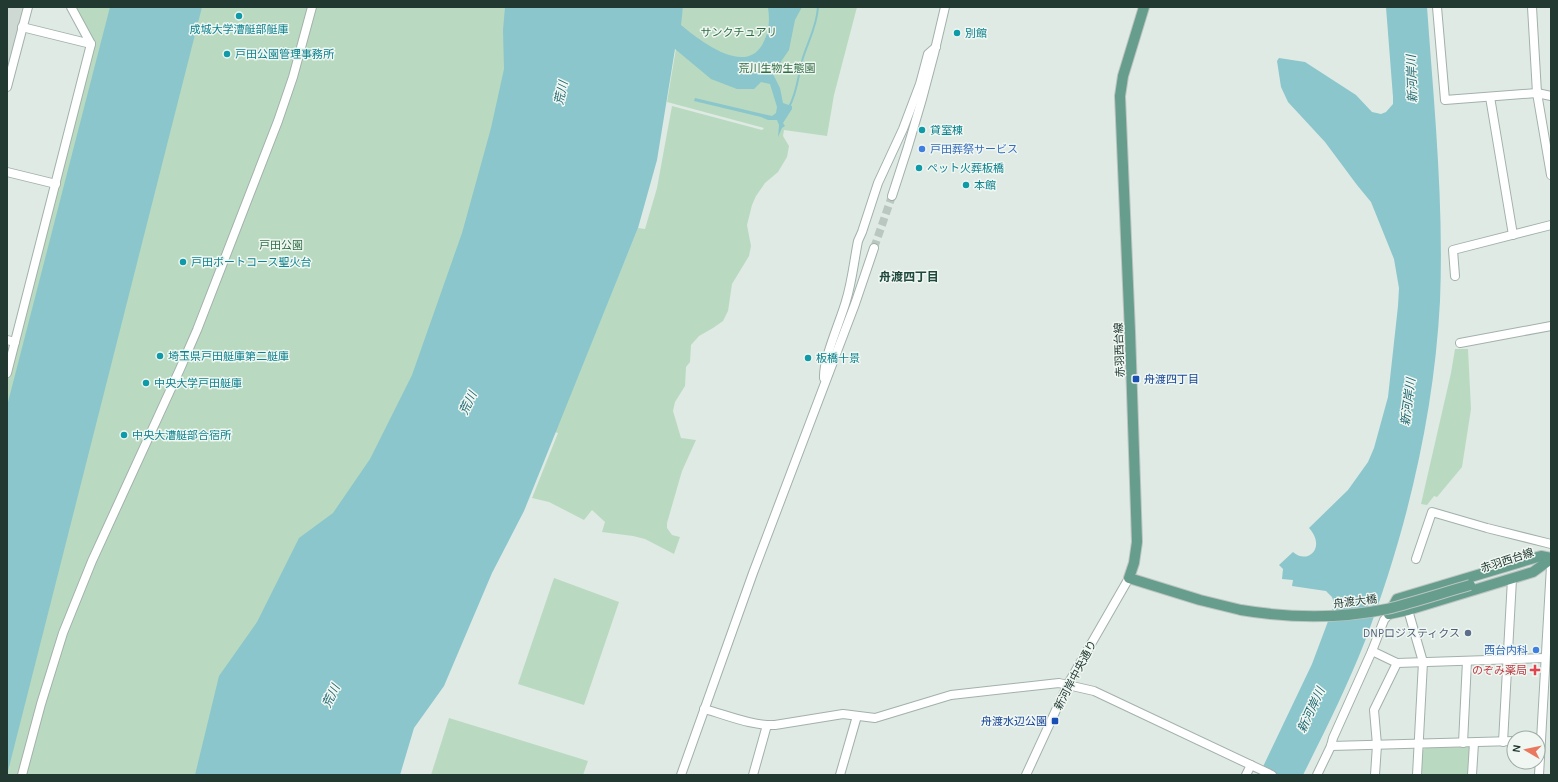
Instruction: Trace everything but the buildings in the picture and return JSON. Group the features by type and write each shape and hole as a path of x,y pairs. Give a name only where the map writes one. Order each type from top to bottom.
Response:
{"main road":[{"name":"赤羽西台線","path":"1129,578 1134,563 1137,542 1120,96 1123,76 1144,7"},
{"path":"1389,614 1397,599 1541,556 1551,559"},
{"name":"赤羽西台線","path":"1470,585 1551,559"},
{"path":"1389,614 1408,610 1533,572 1551,559"},
{"name":"舟渡大橋","path":"1129,578 1200,600 1241,610 1266,614 1314,617 1358,613 1392,607 1470,585"}],"street":[{"path":"7,87 28,7"},
{"path":"7,373 11,341 56,184 91,44 71,7"},
{"path":"22,775 41,704 63,633 92,561 197,330 281,114 294,77 312,7"},
{"path":"892,196 915,126 945,7"},
{"path":"1437,7 1445,100 1537,93 1551,96"},
{"path":"1532,7 1537,93 1551,175"},
{"path":"22,27 91,44"},
{"path":"824,386 823,372 846,299 858,241 878,184 903,129 920,84 928,54 936,47"},
{"path":"1490,97 1513,235"},
{"path":"7,172 56,184"},
{"path":"1455,276 1453,250 1551,225"},
{"path":"681,775 752,572 824,386 874,248"},
{"path":"1460,343 1551,326"},
{"path":"1416,559 1432,512 1551,544"},
{"path":"1541,730 1547,656 1551,566"},
{"name":"新河岸中央通り","path":"1026,775 1068,684 1129,578"},
{"path":"1503,742 1512,579"},
{"path":"1408,610 1423,662 1417,775"},
{"path":"1317,775 1331,746 1333,738 1372,651 1384,620 1389,614"},
{"path":"1372,651 1397,663 1467,661 1547,656"},
{"path":"1463,743 1467,661"},
{"path":"1375,775 1377,745 1374,710 1397,663"},
{"path":"704,709 750,722 767,725 836,715 875,718 951,695 1059,683 1068,684 1094,691 1272,775"},
{"path":"840,775 857,716"},
{"path":"1542,720 1551,723"},
{"path":"753,775 767,725"},
{"path":"1331,746 1506,742"},
{"path":"1472,775 1474,743"},
{"path":"1246,775 1252,765"}],"shaded area":[{"path":"7,7 24,7 7,75"}],"green space":[{"name":"戸田公園","path":"71,7 574,7 293,775 7,775 7,377 91,44"},
{"path":"683,7 857,7 834,95 827,136 784,130 783,136 789,146 787,157 778,172 765,183 752,205 747,225 751,246 749,256 732,284 728,311 723,321 699,336 691,345 690,362 686,367 685,386 675,402 673,411 681,438 696,440 682,471 667,523 667,528 672,535 680,537 674,554 645,539 602,532 605,522 592,510 584,520 549,502 532,498 558,433 555,432 638,228 645,229 657,188 672,106 762,130 764,128 667,102"},
{"path":"1455,349 1468,349 1471,409 1462,467 1437,497 1434,496 1427,505 1421,504 1451,373"},
{"path":"554,578 619,602 584,705 518,684"},
{"path":"449,718 588,761 583,775 431,775"},
{"path":"1469,747 1472,749 1470,775 1421,775 1422,751 1425,748"}],"water":[{"path":"110,7 202,7 7,775 7,406"},
{"name":"荒川","path":"505,7 683,7 681,25 709,46 733,56 744,57 754,54 762,45 768,27 768,7 802,7 795,20 789,50 780,63 771,70 780,88 783,103 792,106 792,109 783,123 785,126 782,128 778,137 779,125 777,120 768,120 694,101 695,98 772,116 776,113 777,107 770,84 761,82 754,89 737,89 711,79 675,49 657,160 638,228 524,511 492,573 444,686 414,728 400,775 195,775 219,676 257,622 299,538 333,513 370,459 412,375 462,233 491,128 504,69 503,30"},
{"name":"新河岸川","path":"1386,7 1427,7 1438,154 1441,228 1440,301 1432,388 1416,474 1393,559 1365,641 1343,692 1303,775 1259,775 1312,664 1334,603 1332,597 1326,591 1292,586 1293,580 1282,579 1283,569 1279,565 1293,552 1298,556 1304,557 1313,552 1316,548 1316,542 1314,535 1309,528 1348,490 1368,462 1374,448 1388,397 1399,288 1394,259 1371,202 1325,142 1288,102 1281,87 1277,61 1279,58 1305,62 1356,95 1372,112 1381,114 1386,112 1393,104 1393,97"}],"waterway":[{"path":"789,107 796,91 802,61 814,28 818,7"}],"tunnel":[{"path":"874,248 892,196"}],"place":[{"name":"成城大学漕艇部艇庫","path":"239,16"},
{"name":"別館","path":"957,33"},
{"name":"戸田公園管理事務所","path":"227,54"},
{"name":"貸室棟","path":"922,130"},
{"name":"戸田葬祭サービス","path":"922,149"},
{"name":"ペット火葬板橋","path":"919,168"},
{"name":"本館","path":"966,185"},
{"name":"戸田ボートコース聖火台","path":"183,262"},
{"name":"埼玉県戸田艇庫第二艇庫","path":"160,356"},
{"name":"板橋十景","path":"808,358"},
{"name":"舟渡四丁目","path":"1136,379"},
{"name":"中央大学戸田艇庫","path":"146,383"},
{"name":"中央大漕艇部合宿所","path":"124,435"},
{"name":"DNPロジスティクス","path":"1468,633"},
{"name":"西台内科","path":"1536,650"},
{"name":"のぞみ薬局","path":"1535,670"},
{"name":"舟渡水辺公園","path":"1055,721"}],"district":[{"name":"舟渡四丁目","path":"909,277"}],"park label":[{"name":"サンクチュアリ","path":"739,32"},
{"name":"荒川生物生態園","path":"777,68"}]}
